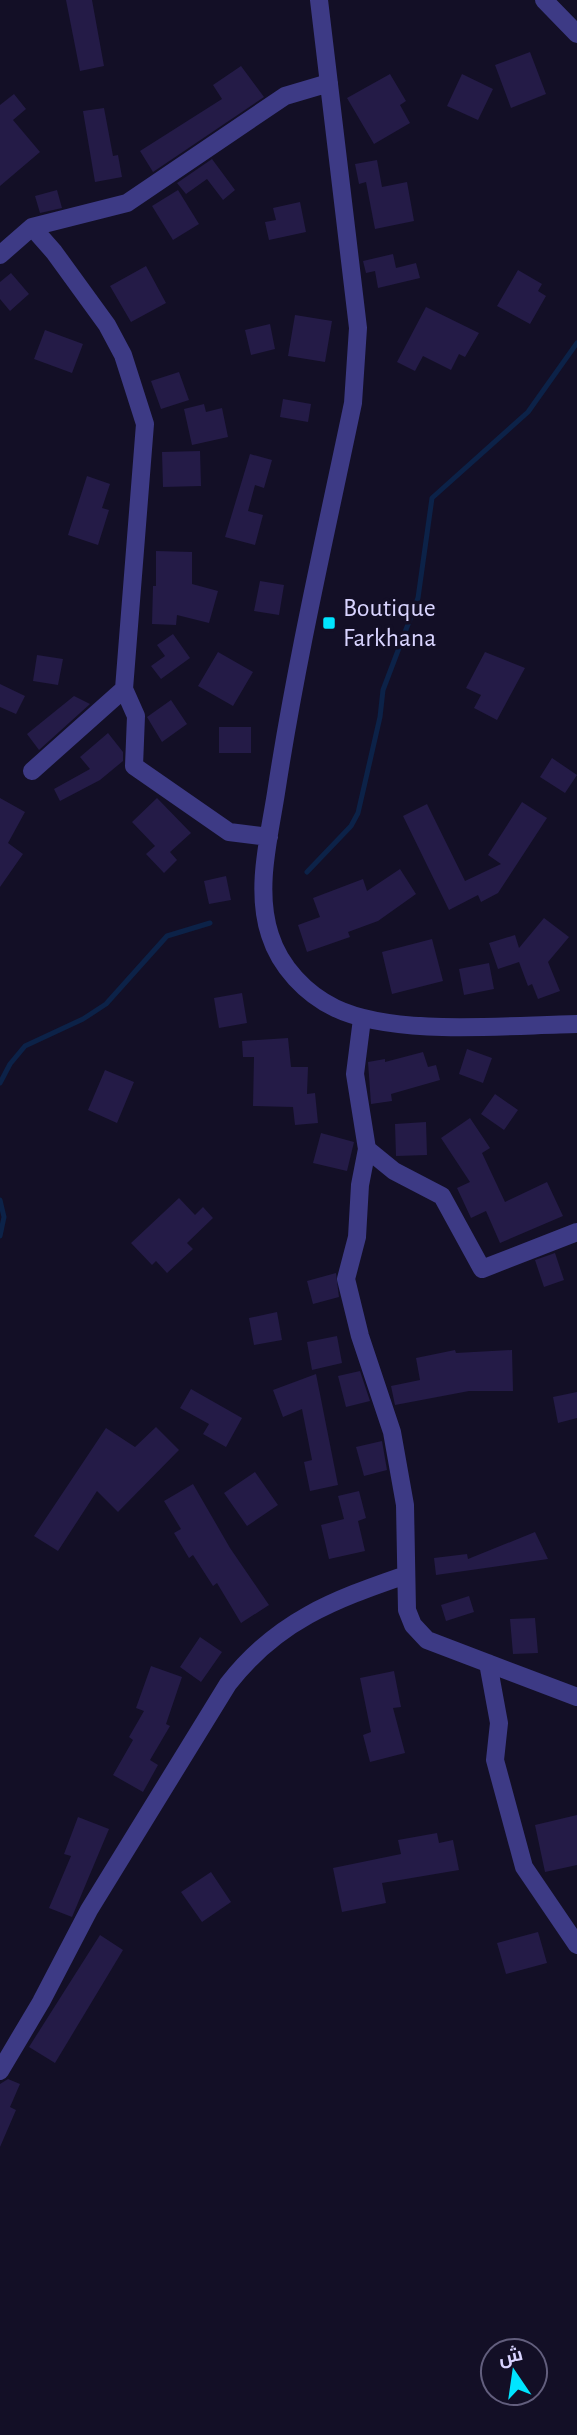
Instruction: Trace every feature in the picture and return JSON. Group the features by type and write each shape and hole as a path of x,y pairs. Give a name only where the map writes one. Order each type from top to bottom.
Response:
{"street":[{"path":"319,0 354,288 358,361 353,402 284,738 269,836 264,902 270,935 284,964 306,988 333,1007 362,1019 404,1026 577,1024"},
{"path":"544,0 577,34"},
{"path":"0,255 32,228 127,203 285,96 330,83"},
{"path":"32,228 54,251 107,325 123,355 145,424 124,689 136,716 134,766 229,832 269,836"},
{"path":"32,771 124,689"},
{"path":"362,1019 355,1074 367,1149 358,1204 357,1237 346,1279 360,1336 392,1432 405,1505 407,1610 413,1625 427,1640 577,1697"},
{"path":"367,1149 394,1171 442,1196 482,1269 577,1232"},
{"path":"0,2071 41,2002 89,1910 228,1684 247,1659 302,1616 343,1597 406,1575"},
{"path":"488,1663 499,1723 495,1760 524,1867 577,1945"}],"building":[{"path":"66,0 92,0 104,66 80,71"},
{"path":"530,52 546,94 511,108 495,65"},
{"path":"241,66 264,97 153,172 140,151 222,99 213,85"},
{"path":"390,74 406,101 400,105 410,123 374,144 347,98"},
{"path":"462,74 493,89 478,120 447,106"},
{"path":"14,94 26,109 13,120 40,152 0,186 0,105"},
{"path":"104,108 113,156 118,155 122,177 95,182 83,111"},
{"path":"212,159 235,190 223,200 207,179 186,194 177,183"},
{"path":"377,160 382,187 407,182 414,221 375,229 366,182 359,184 355,164"},
{"path":"57,190 62,208 40,213 35,196"},
{"path":"178,190 199,224 173,240 152,206"},
{"path":"300,202 306,232 269,240 265,222 276,220 273,208"},
{"path":"393,254 396,268 416,263 420,278 378,288 375,271 366,273 363,261"},
{"path":"146,266 166,303 131,322 110,286"},
{"path":"518,270 542,284 538,291 546,296 530,324 497,306"},
{"path":"11,273 29,294 10,311 0,299 0,282"},
{"path":"426,307 479,333 465,357 459,354 451,370 423,356 415,371 397,362"},
{"path":"295,315 332,321 325,362 288,356"},
{"path":"270,324 275,349 251,355 245,330"},
{"path":"45,330 83,344 72,373 34,359"},
{"path":"179,372 189,400 161,409 151,381"},
{"path":"283,399 311,404 308,422 280,417"},
{"path":"204,404 206,412 222,408 228,437 192,445 184,409"},
{"path":"200,451 201,486 163,487 162,452"},
{"path":"250,454 272,460 264,488 255,485 248,511 263,515 255,545 225,537"},
{"path":"87,476 110,484 102,508 109,510 98,545 68,535"},
{"path":"156,551 192,552 192,584 218,591 209,623 177,615 176,625 152,624"},
{"path":"260,581 284,585 279,615 254,611"},
{"path":"173,634 190,658 161,679 151,666 165,656 157,645"},
{"path":"218,652 253,672 233,706 198,686"},
{"path":"485,652 525,668 497,720 474,708 481,695 466,688"},
{"path":"37,655 63,659 58,685 33,681"},
{"path":"0,684 25,696 16,714 0,707"},
{"path":"74,696 90,704 39,750 27,734"},
{"path":"171,700 187,724 162,742 147,717"},
{"path":"219,727 251,727 251,753 219,753"},
{"path":"108,733 123,752 123,761 100,780 60,801 54,789 90,769 80,757"},
{"path":"552,758 577,775 565,793 540,777"},
{"path":"0,798 25,812 8,843 23,854 0,887"},
{"path":"157,798 191,833 170,852 177,860 164,873 146,854 155,846 132,822"},
{"path":"522,802 547,818 498,893 481,902 478,895 449,910 403,816 427,804 465,881 501,864 488,855"},
{"path":"400,869 416,894 378,921 348,932 350,937 307,952 298,925 320,917 313,898 363,879 367,891"},
{"path":"226,876 231,900 209,904 204,881"},
{"path":"544,918 569,937 548,962 560,991 538,999 532,984 528,986 519,962 498,969 489,943 515,935 519,948"},
{"path":"432,939 443,981 392,994 382,952"},
{"path":"489,963 494,989 464,995 459,969"},
{"path":"242,993 247,1023 219,1028 214,998"},
{"path":"288,1038 291,1067 308,1067 307,1094 315,1093 318,1123 295,1125 293,1107 253,1106 254,1057 243,1057 242,1041"},
{"path":"467,1049 492,1058 483,1083 459,1074"},
{"path":"423,1052 428,1067 436,1065 440,1080 391,1094 392,1101 371,1104 368,1062 385,1059 385,1062"},
{"path":"105,1070 134,1082 117,1123 88,1110"},
{"path":"495,1094 518,1110 504,1130 481,1114"},
{"path":"470,1118 490,1148 482,1153 505,1202 547,1182 563,1216 500,1243 486,1211 471,1218 457,1188 470,1182 441,1138"},
{"path":"426,1122 427,1155 396,1156 395,1124"},
{"path":"321,1133 354,1142 347,1171 313,1163"},
{"path":"179,1198 195,1215 203,1207 213,1218 187,1243 193,1249 167,1273 156,1261 152,1265 131,1243"},
{"path":"555,1253 564,1280 544,1287 535,1260"},
{"path":"336,1273 339,1297 313,1304 307,1281"},
{"path":"277,1312 282,1340 254,1345 249,1318"},
{"path":"337,1336 342,1363 312,1370 307,1342"},
{"path":"455,1350 456,1353 512,1350 513,1391 469,1391 395,1405 391,1386 420,1380 416,1358"},
{"path":"360,1371 370,1401 346,1407 338,1376"},
{"path":"316,1374 338,1485 310,1491 304,1462 312,1460 302,1409 283,1417 273,1390"},
{"path":"191,1389 242,1418 226,1447 203,1434 209,1424 180,1408"},
{"path":"577,1392 577,1418 558,1423 553,1397"},
{"path":"156,1427 179,1450 118,1512 97,1491 58,1551 34,1536 106,1428 135,1447"},
{"path":"382,1441 387,1470 364,1476 356,1447"},
{"path":"255,1472 278,1505 247,1526 224,1493"},
{"path":"193,1484 230,1548 269,1605 241,1623 217,1583 213,1586 193,1555 189,1558 174,1533 181,1529 164,1501"},
{"path":"359,1491 366,1518 358,1521 365,1551 329,1559 321,1525 344,1519 338,1496"},
{"path":"535,1532 548,1559 436,1575 434,1558 467,1554 468,1559"},
{"path":"469,1596 474,1612 446,1621 441,1605"},
{"path":"535,1618 538,1653 513,1654 510,1619"},
{"path":"200,1637 222,1652 201,1682 180,1667"},
{"path":"151,1666 182,1677 166,1724 170,1726 150,1760 158,1765 143,1792 113,1775 133,1740 129,1737 144,1711 136,1708"},
{"path":"394,1671 401,1707 393,1708 405,1753 370,1762 363,1735 371,1732 360,1678"},
{"path":"577,1815 577,1865 545,1872 535,1825"},
{"path":"78,1817 109,1829 72,1917 49,1908 71,1856 64,1854"},
{"path":"437,1833 439,1843 453,1840 459,1870 382,1883 386,1903 342,1912 333,1868 401,1854 398,1840"},
{"path":"211,1872 231,1902 202,1922 181,1892"},
{"path":"538,1932 547,1963 506,1974 497,1943"},
{"path":"100,1935 123,1950 55,2063 29,2047"},
{"path":"8,2079 20,2084 10,2107 16,2110 0,2147 0,2084"}],"waterway":[{"path":"307,872 351,826 358,813 380,717 383,690 418,598 432,498 528,412 577,343"},
{"path":"0,1083 10,1064 25,1046 83,1019 106,1004 167,936 210,923"},
{"path":"0,1200 4,1217 0,1236"}],"place":[{"name":"Boutique Farkhana","path":"329,623"}]}
